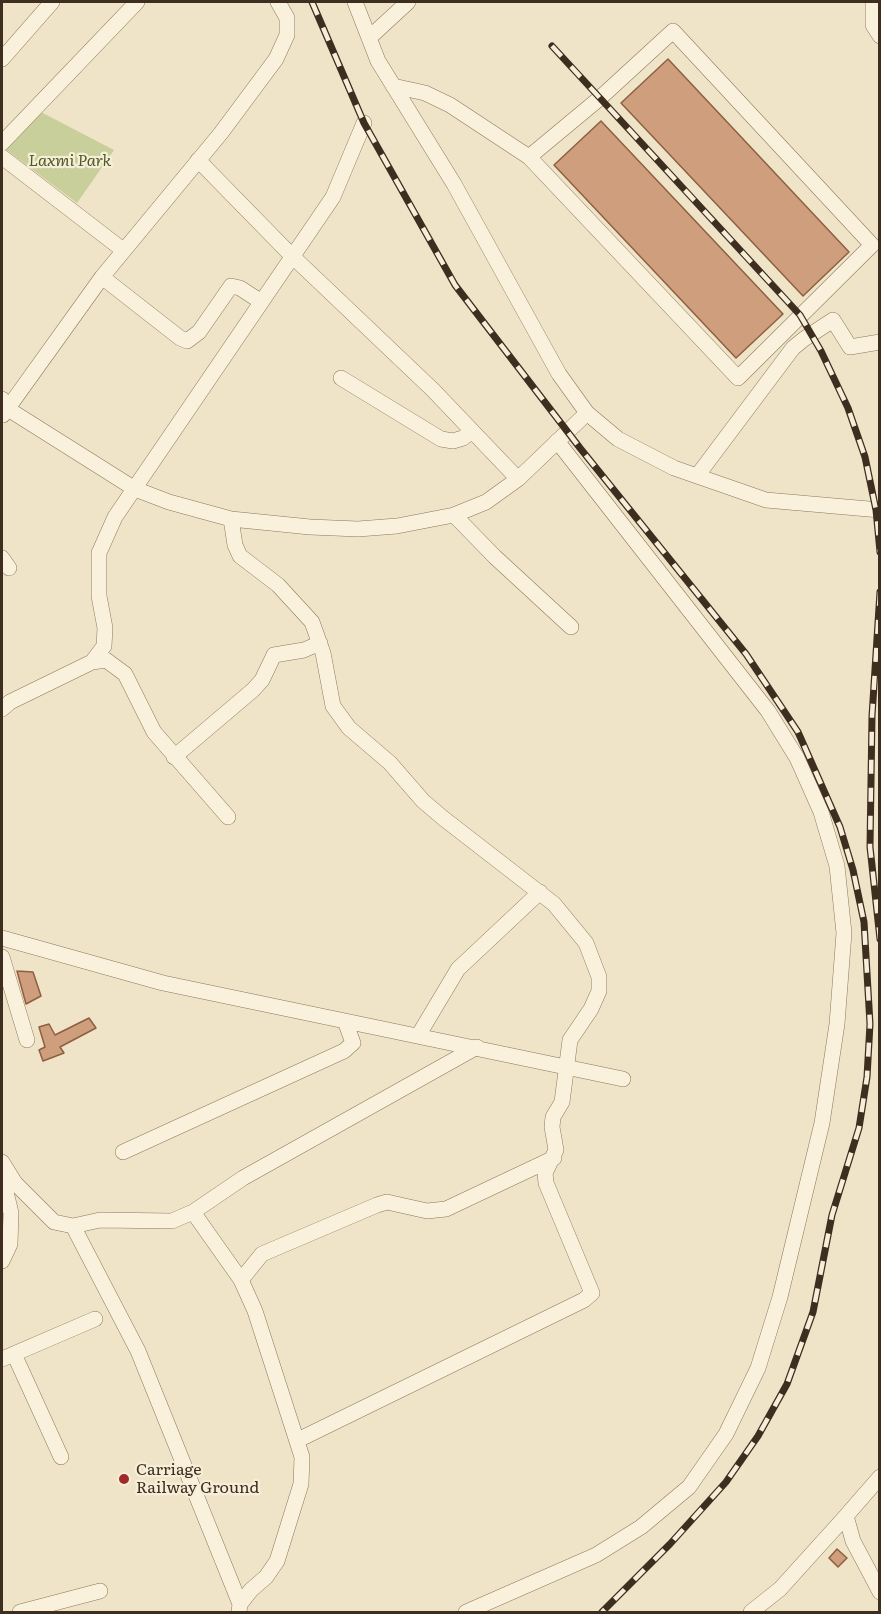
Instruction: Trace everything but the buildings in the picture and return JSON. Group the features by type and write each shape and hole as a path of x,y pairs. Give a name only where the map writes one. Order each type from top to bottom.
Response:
{"street":[{"path":"2,59 52,2"},
{"path":"2,143 137,2"},
{"path":"278,2 287,18 287,35 280,51 254,89 123,250 4,408 135,489 170,502 231,519 358,529 397,526 454,515 486,502 518,479 587,413"},
{"path":"355,2 378,61 454,184 559,374 587,413 618,439 674,468 766,500 879,510"},
{"path":"369,38 408,2"},
{"path":"873,2 873,25 879,36"},
{"path":"393,86 425,93 450,105 529,157 738,378 872,245 673,32 600,98 529,157"},
{"path":"92,662 104,646 105,627 99,596 99,553 115,517 291,255 333,197 364,123"},
{"path":"2,157 123,250"},
{"path":"198,160 291,255 375,333 518,479"},
{"path":"102,277 180,338 188,340 199,332 231,286 240,288 260,301"},
{"path":"697,476 793,348 804,339 833,320 850,347 879,342"},
{"path":"341,378 441,439 463,438 472,431"},
{"path":"466,1612 596,1555 641,1527 689,1487 726,1434 758,1368 804,1209 822,1123 844,933 837,866 821,812 797,758 768,711 557,441"},
{"path":"454,515 570,627"},
{"path":"231,519 235,544 240,556 292,599 312,622 320,643 333,706 349,728 390,763 430,806 540,892 568,919 586,943 599,977 599,991 570,1040 562,1102 553,1117 552,1127 556,1150 545,1173 546,1183 592,1293 298,1440"},
{"path":"174,757 253,690 262,680 274,655 304,650 320,643"},
{"path":"2,709 10,702 92,662 106,660 125,674 154,732 228,817"},
{"path":"418,1036 458,969 540,892"},
{"path":"2,938 163,983 623,1079"},
{"path":"2,957 27,1040"},
{"path":"123,1152 344,1051 353,1043 345,1021"},
{"path":"2,1162 15,1184 38,1209 54,1222 73,1226 100,1220 172,1221 193,1212 243,1178 477,1047"},
{"path":"241,1280 262,1254 377,1204 387,1202 427,1210 446,1209 554,1158"},
{"path":"2,1175 11,1213 10,1244 2,1261"},
{"path":"193,1212 241,1280 255,1311 302,1457 301,1484 280,1552 267,1577 251,1590 240,1608"},
{"path":"73,1226 138,1351 240,1608"},
{"path":"61,1457 8,1356 95,1319"},
{"path":"751,1612 780,1589 879,1478"},
{"path":"846,1516 853,1541 879,1592"},
{"path":"20,1612 100,1591"}],"green space":[{"name":"Laxmi Park","path":"37,110 114,150 77,203 4,148"}],"railway":[{"path":"312,2 364,123 455,285 580,448 746,654 798,732 840,827 853,870 864,922 870,1024 867,1077 859,1128 832,1215 813,1312 787,1384 758,1436 726,1482 670,1544 602,1612"},
{"path":"552,46 800,315 821,351 848,408 865,457 876,510 880,552"},
{"path":"880,592 872,716 870,847 880,939"}],"place":[{"name":"Carriage Railway Ground","path":"124,1479"}]}
